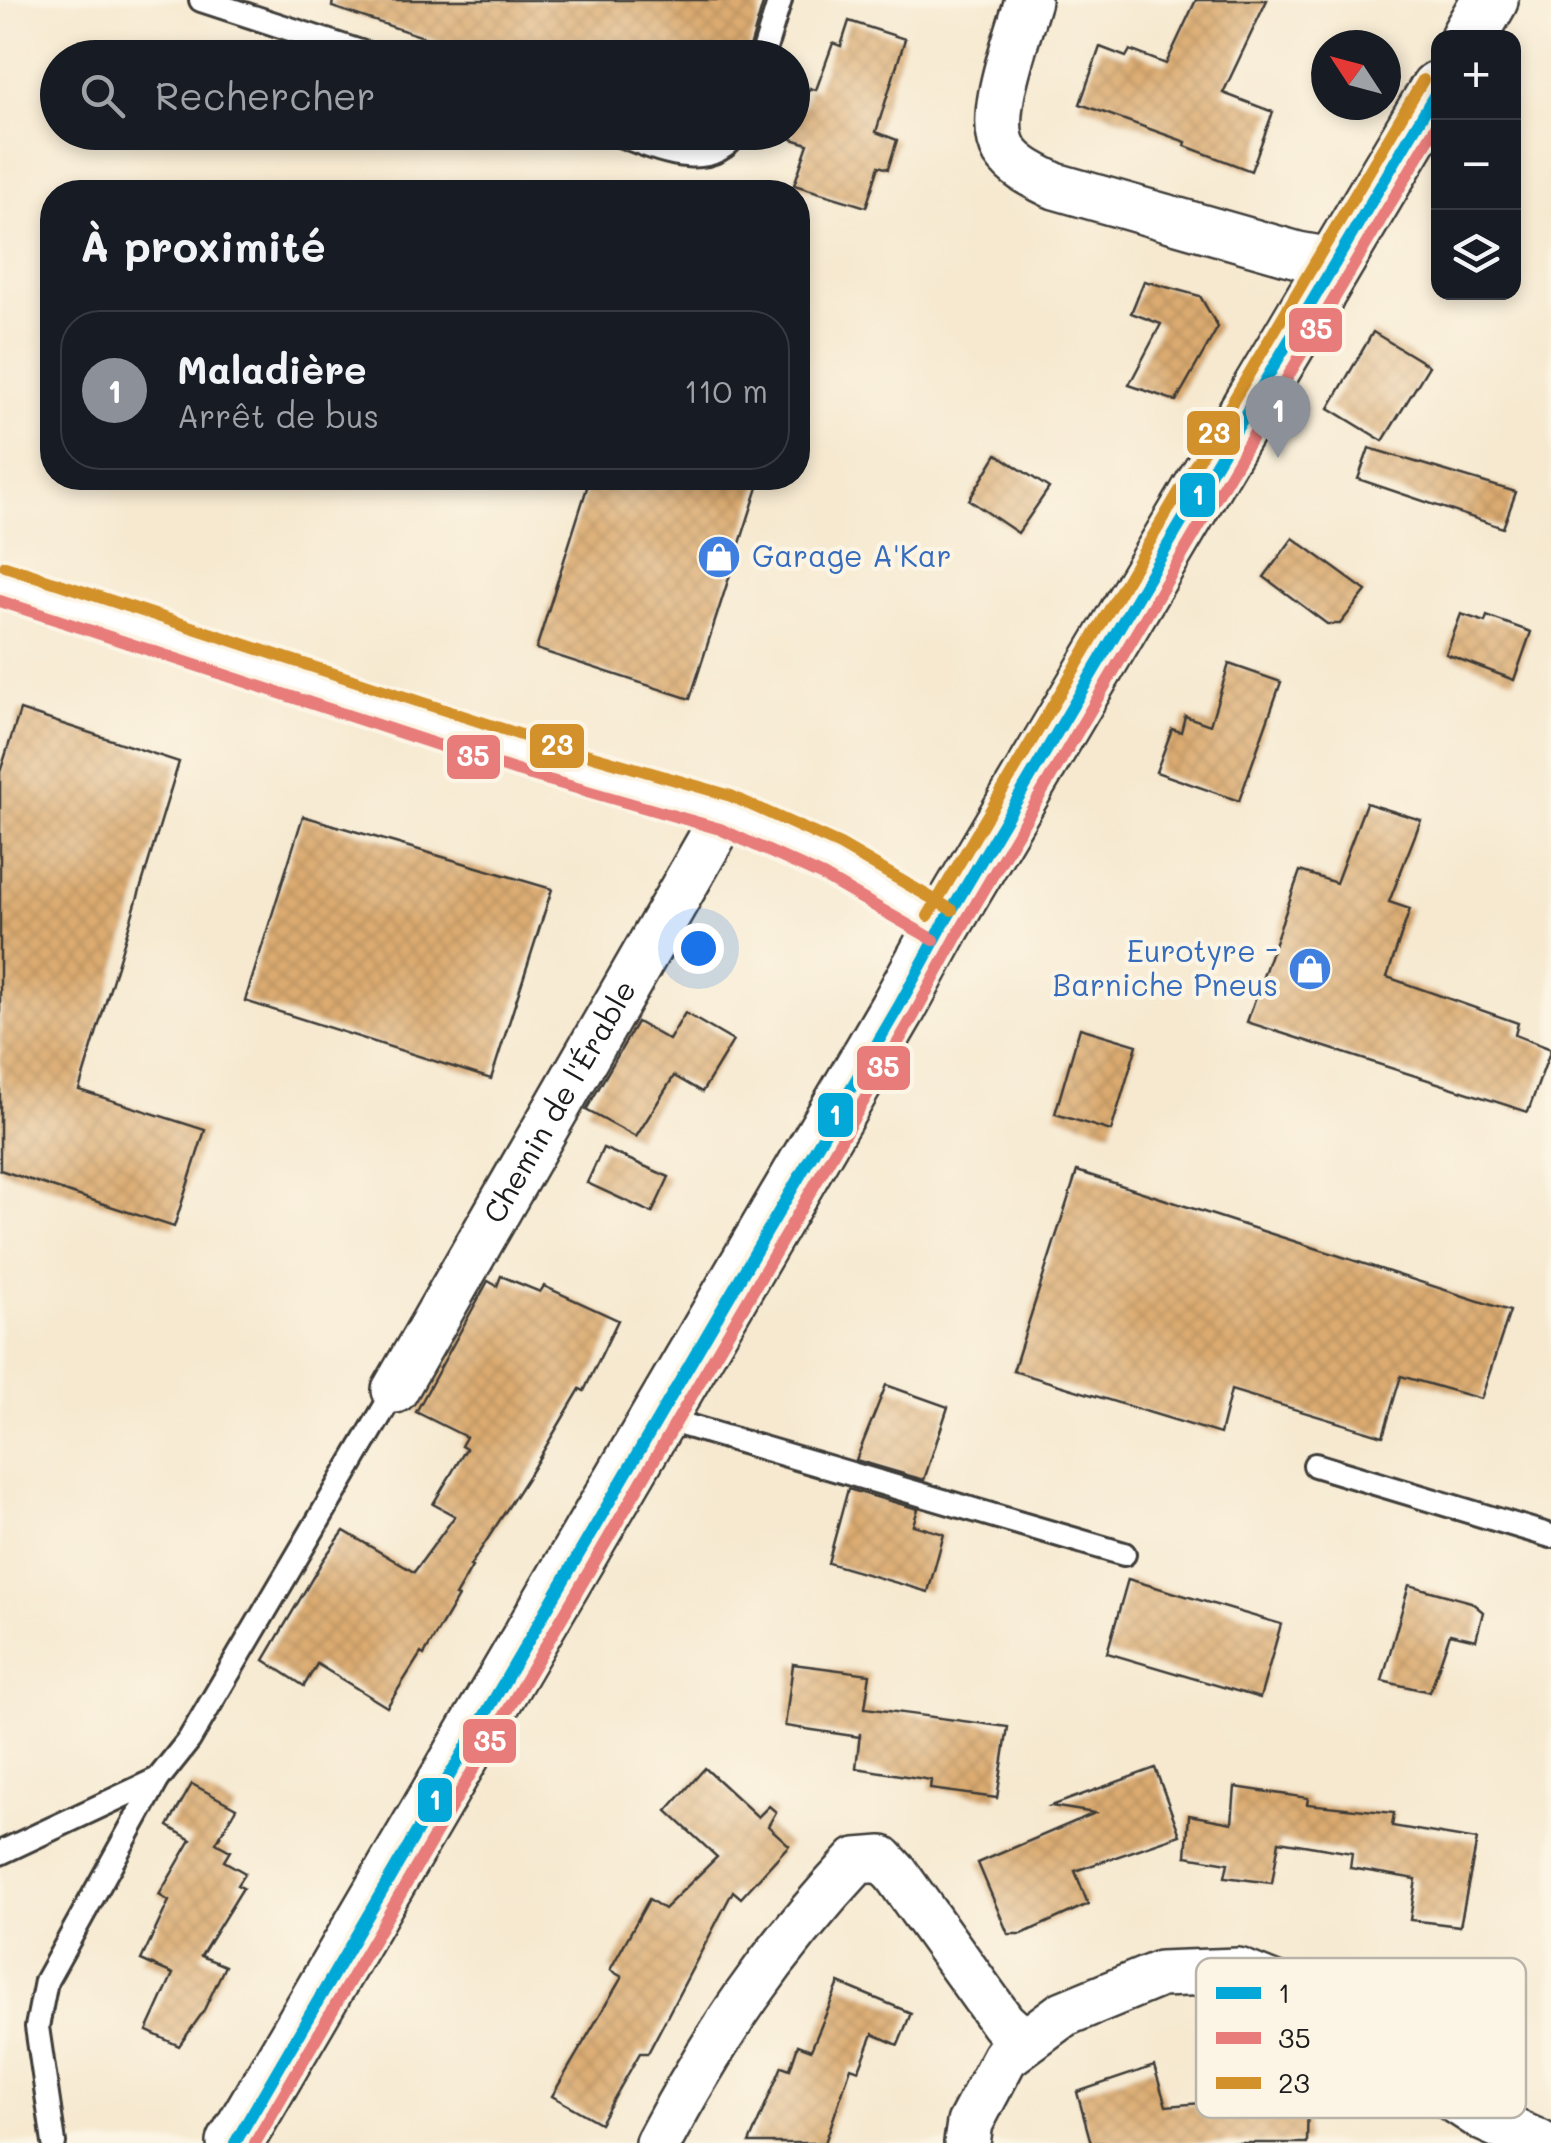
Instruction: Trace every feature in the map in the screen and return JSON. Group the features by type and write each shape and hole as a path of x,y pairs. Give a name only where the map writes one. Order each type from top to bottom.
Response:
{"main road":[{"path":"1473,30 1490,0"},
{"path":"235,2143 943,925 1431,101"}],"street":[{"path":"1028,0 997,116 1004,149 1024,170 1074,192 1298,255 1337,262"},
{"path":"0,583 522,754 726,813 831,860 943,925"},
{"name":"Chemin de l'Érable","path":"395,1390 726,813"},
{"path":"658,2143 736,2008 804,1918 857,1861 882,1860 896,1874 1004,2023 1024,2042"},
{"path":"967,2143 970,2123 1005,2057 1024,2042 1063,2014 1160,1974 1196,1973"},
{"path":"1483,2118 1540,2143"}],"lane":[{"path":"201,0 324,40"},
{"path":"768,40 780,0"},
{"path":"665,150 692,159 720,150"},
{"path":"54,2143 38,2026 46,1981 158,1779 189,1740 395,1390"},
{"path":"658,1417 1124,1554"},
{"path":"1315,1465 1551,1536"},
{"path":"0,1853 158,1779"}],"building":[{"path":"333,0 764,0 752,40 432,40 332,7"},
{"path":"1196,0 1267,0 1223,93 1273,112 1251,171 1185,146 1186,142 1080,104 1100,47 1126,57 1130,50 1166,64"},
{"path":"849,21 905,39 876,132 897,140 888,169 879,166 866,207 810,190 810,180 796,180 806,150 810,150 810,88 816,90 833,43 841,46"},
{"path":"1144,281 1200,296 1218,327 1176,401 1129,385 1161,324 1131,313"},
{"path":"1373,332 1429,366 1383,441 1329,408"},
{"path":"1369,448 1516,492 1503,528 1358,479"},
{"path":"997,454 1049,488 1018,533 969,500"},
{"path":"586,490 757,490 690,699 536,649"},
{"path":"1293,538 1366,591 1340,624 1327,624 1264,577"},
{"path":"1461,614 1485,622 1487,616 1531,632 1514,680 1446,654"},
{"path":"1229,664 1281,682 1239,801 1156,772 1172,729 1181,732 1185,716 1210,725"},
{"path":"20,710 179,762 79,1090 205,1130 174,1227 0,1170 0,772"},
{"path":"1366,803 1421,820 1389,902 1410,909 1387,977 1518,1023 1515,1035 1551,1049 1528,1112 1247,1022 1300,871 1336,883"},
{"path":"303,816 552,889 491,1079 245,1001"},
{"path":"685,1013 733,1041 702,1092 674,1076 636,1137 586,1110 637,1022 669,1040"},
{"path":"1080,1028 1137,1045 1111,1131 1055,1114"},
{"path":"603,1148 669,1177 652,1213 587,1183"},
{"path":"1077,1171 1510,1311 1481,1399 1401,1376 1383,1436 1231,1390 1220,1434 1013,1371"},
{"path":"501,1276 540,1292 544,1286 618,1320 584,1391 580,1389 470,1566 455,1596 458,1597 424,1655 421,1653 387,1707 317,1664 304,1686 264,1660 344,1531 414,1572 455,1516 433,1504 466,1449 461,1446 466,1437 416,1412 488,1281 497,1286"},
{"path":"886,1385 948,1407 924,1480 856,1460"},
{"path":"848,1489 918,1509 913,1525 944,1534 928,1592 828,1563"},
{"path":"1128,1579 1281,1624 1260,1698 1107,1653"},
{"path":"1409,1585 1471,1602 1483,1612 1476,1640 1450,1634 1430,1692 1382,1681"},
{"path":"793,1664 870,1674 865,1708 1008,1727 997,1798 930,1789 931,1780 856,1768 860,1737 785,1726"},
{"path":"705,1768 758,1817 769,1806 776,1812 768,1826 789,1845 741,1898 733,1891 648,2053 640,2053 600,2123 552,2096 622,1977 610,1970 649,1899 664,1909 717,1857 667,1811"},
{"path":"1155,1768 1180,1835 1075,1871 1088,1904 1022,1934 1008,1934 978,1863 1095,1813 1051,1806"},
{"path":"192,1784 236,1808 216,1843 230,1851 224,1861 245,1873 237,1885 243,1888 201,1956 225,1966 203,2012 179,2046 147,2031 173,1974 141,1960 169,1901 159,1895 191,1840 168,1826"},
{"path":"1235,1787 1308,1798 1307,1804 1394,1813 1392,1826 1477,1840 1460,1926 1410,1920 1416,1879 1350,1868 1352,1853 1279,1841 1272,1883 1225,1877 1228,1863 1186,1856 1189,1815 1232,1823"},
{"path":"839,1983 911,2013 898,2045 873,2034 859,2070 851,2067 825,2143 749,2143 782,2066 790,2069 798,2045 811,2050"},
{"path":"1154,2066 1166,2106 1196,2104 1196,2118 1308,2118 1307,2143 1091,2143 1077,2092"}],"transit line":[{"name":"23","path":"928,916 1423,80"},
{"name":"1","path":"235,2143 943,925 1431,101"},
{"name":"35","path":"255,2143 958,934 1431,135"},
{"name":"23","path":"5,566 527,737 731,796 840,845 952,910"},
{"name":"35","path":"0,601 517,771 720,829 823,876 934,940"}],"place":[{"name":"Maladière","path":"1278,458"},
{"name":"Garage A'Kar","path":"719,557"},
{"name":"Eurotyre - Barniche Pneus","path":"1310,969"}]}
